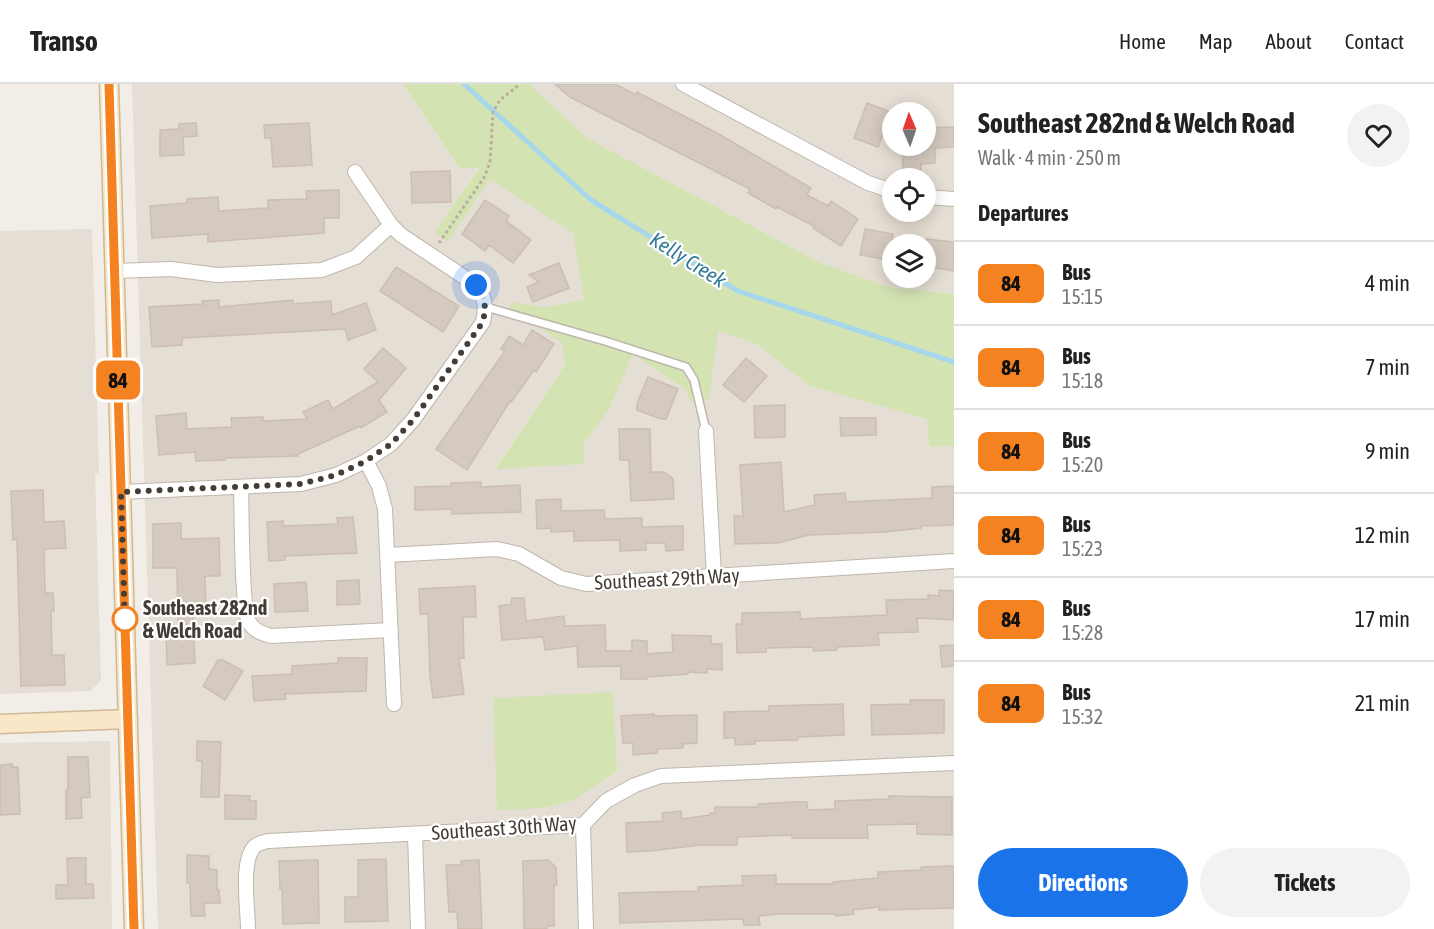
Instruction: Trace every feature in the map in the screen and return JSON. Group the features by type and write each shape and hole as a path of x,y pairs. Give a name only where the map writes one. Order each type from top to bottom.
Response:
{"main road":[{"path":"109,84 134,929"},
{"path":"0,724 128,719"}],"street":[{"path":"683,84 868,183 882,188"},
{"path":"121,492 301,484 336,475 366,461 391,444 413,420 483,322 486,307 484,296 476,285 401,235 391,225 355,172"},
{"path":"936,197 954,198"},
{"path":"115,271 171,269 217,275 322,270 356,257 391,225"},
{"path":"706,431 714,576"},
{"path":"366,461 379,486 385,509 394,704"},
{"path":"241,488 245,601 247,620 255,631 271,636 391,630"},
{"name":"Southeast 29th Way","path":"388,555 497,549 519,554 561,578 586,584 954,561"},
{"name":"Southeast 30th Way","path":"248,929 246,864 257,844 268,841 583,825 606,801 635,785 661,776 954,763"},
{"path":"583,825 586,929"},
{"path":"414,834 418,929"}],"lane":[{"path":"486,307 605,340 686,367 693,380 706,431"}],"path":[{"path":"431,254 485,176 490,162 493,112 500,100 520,84"}],"shaded area":[{"path":"132,84 403,84 459,168 479,167 436,231 448,240 490,178 573,233 584,300 543,307 510,303 507,316 534,324 562,343 565,365 495,468 583,445 609,409 633,354 685,389 696,400 705,398 717,330 758,345 810,386 927,419 929,447 954,446 954,929 158,929","holes":["616,771 583,794 561,804 497,810"]},
{"path":"532,84 954,84 954,294 898,288 936,288 936,234 882,234 882,284 819,262 587,138 530,86"},
{"path":"92,229 99,473 95,473 101,680 91,691 0,694 0,231"},
{"path":"110,741 112,929 0,929 0,743"}],"green space":[{"path":"403,84 532,84 531,86 587,138 819,262 882,284 882,288 954,294 954,446 929,447 927,419 810,386 758,345 718,331 709,399 691,402 685,389 633,354 609,409 583,445 584,464 495,469 565,365 562,343 534,324 507,316 510,302 543,307 584,300 573,233 490,179 448,241 435,232 479,168 459,168"},
{"path":"613,692 617,771 579,797 555,806 497,810 493,698"}],"building":[{"path":"555,84 615,84 636,95 637,92 717,133 811,188 807,195 828,206 831,201 858,219 841,246 813,228 814,226 748,193 750,189 570,97"},
{"path":"867,103 882,109 882,136 878,147 854,138"},
{"path":"196,123 197,136 183,137 184,155 160,156 160,130 179,129 179,124"},
{"path":"309,123 312,165 273,167 271,138 265,138 264,125"},
{"path":"954,127 954,147 936,148 936,128"},
{"path":"902,156 935,156 935,163 921,164 921,168 903,168"},
{"path":"450,171 451,202 412,203 411,172"},
{"path":"339,190 339,218 324,218 324,233 208,242 208,234 152,238 150,206 187,203 187,199 218,197 219,211 268,208 268,200 307,199 306,191"},
{"path":"485,200 509,216 506,221 531,240 513,263 489,245 485,251 462,234"},
{"path":"865,229 893,234 882,234 882,259 860,255"},
{"path":"936,240 954,242 954,271 936,268"},
{"path":"559,263 569,288 533,302 527,287 539,282 529,275"},
{"path":"396,267 459,306 443,332 380,291"},
{"path":"219,300 219,307 293,300 293,304 331,301 332,315 366,303 376,330 348,340 345,329 182,338 182,345 152,347 149,307 203,304 202,301"},
{"path":"532,330 554,344 536,372 534,370 510,401 467,470 436,449 505,351 501,349 509,336 523,345"},
{"path":"383,348 406,368 379,400 387,412 361,428 360,426 298,454 298,456 196,461 195,452 159,455 156,416 186,413 187,429 232,427 231,418 263,417 263,421 307,419 303,412 328,400 333,409 378,382 364,369"},
{"path":"746,358 767,376 744,402 723,385"},
{"path":"648,377 678,389 666,419 637,410 637,404"},
{"path":"785,405 785,437 755,438 754,406"},
{"path":"840,418 876,418 876,435 841,436"},
{"path":"619,429 650,429 651,472 664,472 673,479 674,499 631,501 629,460 620,460"},
{"path":"781,462 784,512 815,505 814,495 845,493 846,502 932,498 932,487 954,486 954,525 921,526 921,528 884,532 809,535 778,543 735,544 734,516 743,516 740,465"},
{"path":"481,482 481,487 520,485 521,512 452,514 452,509 415,510 415,487"},
{"path":"43,490 44,522 64,521 66,548 44,549 45,593 53,593 52,655 64,655 65,685 21,686 17,539 13,540 11,491"},
{"path":"561,499 561,511 604,510 605,519 642,518 642,527 683,526 683,550 666,551 665,543 646,543 646,550 620,551 620,540 574,541 574,531 551,532 551,528 537,529 536,500"},
{"path":"353,517 357,553 285,556 285,560 269,561 267,522 283,521 283,526 338,524 337,518"},
{"path":"181,523 181,539 219,538 220,576 205,576 206,612 193,612 195,663 167,665 166,631 178,631 177,568 153,568 153,524"},
{"path":"359,580 360,604 337,605 337,581"},
{"path":"306,582 308,611 275,612 274,584"},
{"path":"475,586 476,617 463,617 464,658 459,658 464,694 433,698 428,614 420,614 419,589"},
{"path":"939,590 954,591 953,620 917,618 918,632 878,633 879,645 837,647 837,650 814,651 813,647 766,648 766,652 737,653 736,624 742,624 742,613 800,612 800,619 887,615 886,600 928,599 928,595 939,596"},
{"path":"512,598 524,598 526,621 564,616 565,626 605,625 606,651 632,651 632,640 647,641 647,654 673,652 672,635 711,636 711,644 722,644 722,670 707,669 707,673 688,672 688,674 647,677 647,679 621,679 621,666 578,667 577,646 545,650 543,637 502,640 499,606 511,604"},
{"path":"954,645 954,666 942,667 940,646"},
{"path":"338,658 367,658 366,691 285,694 286,699 254,701 252,676 292,674 292,666 338,663"},
{"path":"218,660 223,660 243,671 225,700 203,686"},
{"path":"910,700 944,700 944,733 872,735 871,705 910,704"},
{"path":"843,704 844,735 798,737 798,740 755,741 755,744 735,745 735,738 724,738 724,712 769,711 769,706"},
{"path":"654,714 654,716 697,715 697,743 683,744 683,748 657,749 657,753 633,755 633,743 623,743 621,716"},
{"path":"197,741 221,742 219,797 201,797 202,761 197,761"},
{"path":"68,757 88,757 90,797 81,798 82,818 66,819"},
{"path":"12,764 12,767 18,767 20,814 0,815 0,765"},
{"path":"225,795 250,796 250,801 256,801 256,819 225,819"},
{"path":"889,796 952,797 952,835 917,834 917,824 867,825 868,838 792,838 792,835 737,837 737,845 700,845 627,852 626,823 663,821 662,813 681,811 682,819 710,815 710,813 715,813 715,807 758,807 758,804 791,802 807,802 808,810 835,809 835,801 889,799"},
{"path":"187,855 209,856 209,869 217,870 217,890 219,890 220,903 204,903 205,916 191,916 190,883 187,883"},
{"path":"67,858 86,858 86,884 93,884 94,898 56,899 56,885 68,885"},
{"path":"386,859 388,921 345,922 345,897 358,897 358,860"},
{"path":"318,860 319,923 283,924 279,861"},
{"path":"479,860 482,929 458,929 457,912 449,912 446,865 461,865 461,861"},
{"path":"548,860 556,867 554,926 547,926 547,929 524,929 523,861"},
{"path":"954,866 954,908 879,910 879,907 853,910 854,914 836,916 836,914 777,914 759,916 760,925 744,925 743,919 620,923 619,893 698,891 698,887 743,885 742,876 776,875 776,884 833,884 833,882 878,878 878,872"}],"waterway":[{"name":"Kelly Creek","path":"464,84 591,200 738,291 954,362"}],"bus line":[{"name":"84","path":"109,84 134,929"}],"place":[{"name":"Southeast 282nd & Welch Road","path":"125,619"}],"route":[{"path":"125,619 125,628 121,492 301,484 336,475 366,461 391,444 413,420 483,322 486,307 484,296 476,285"}]}
